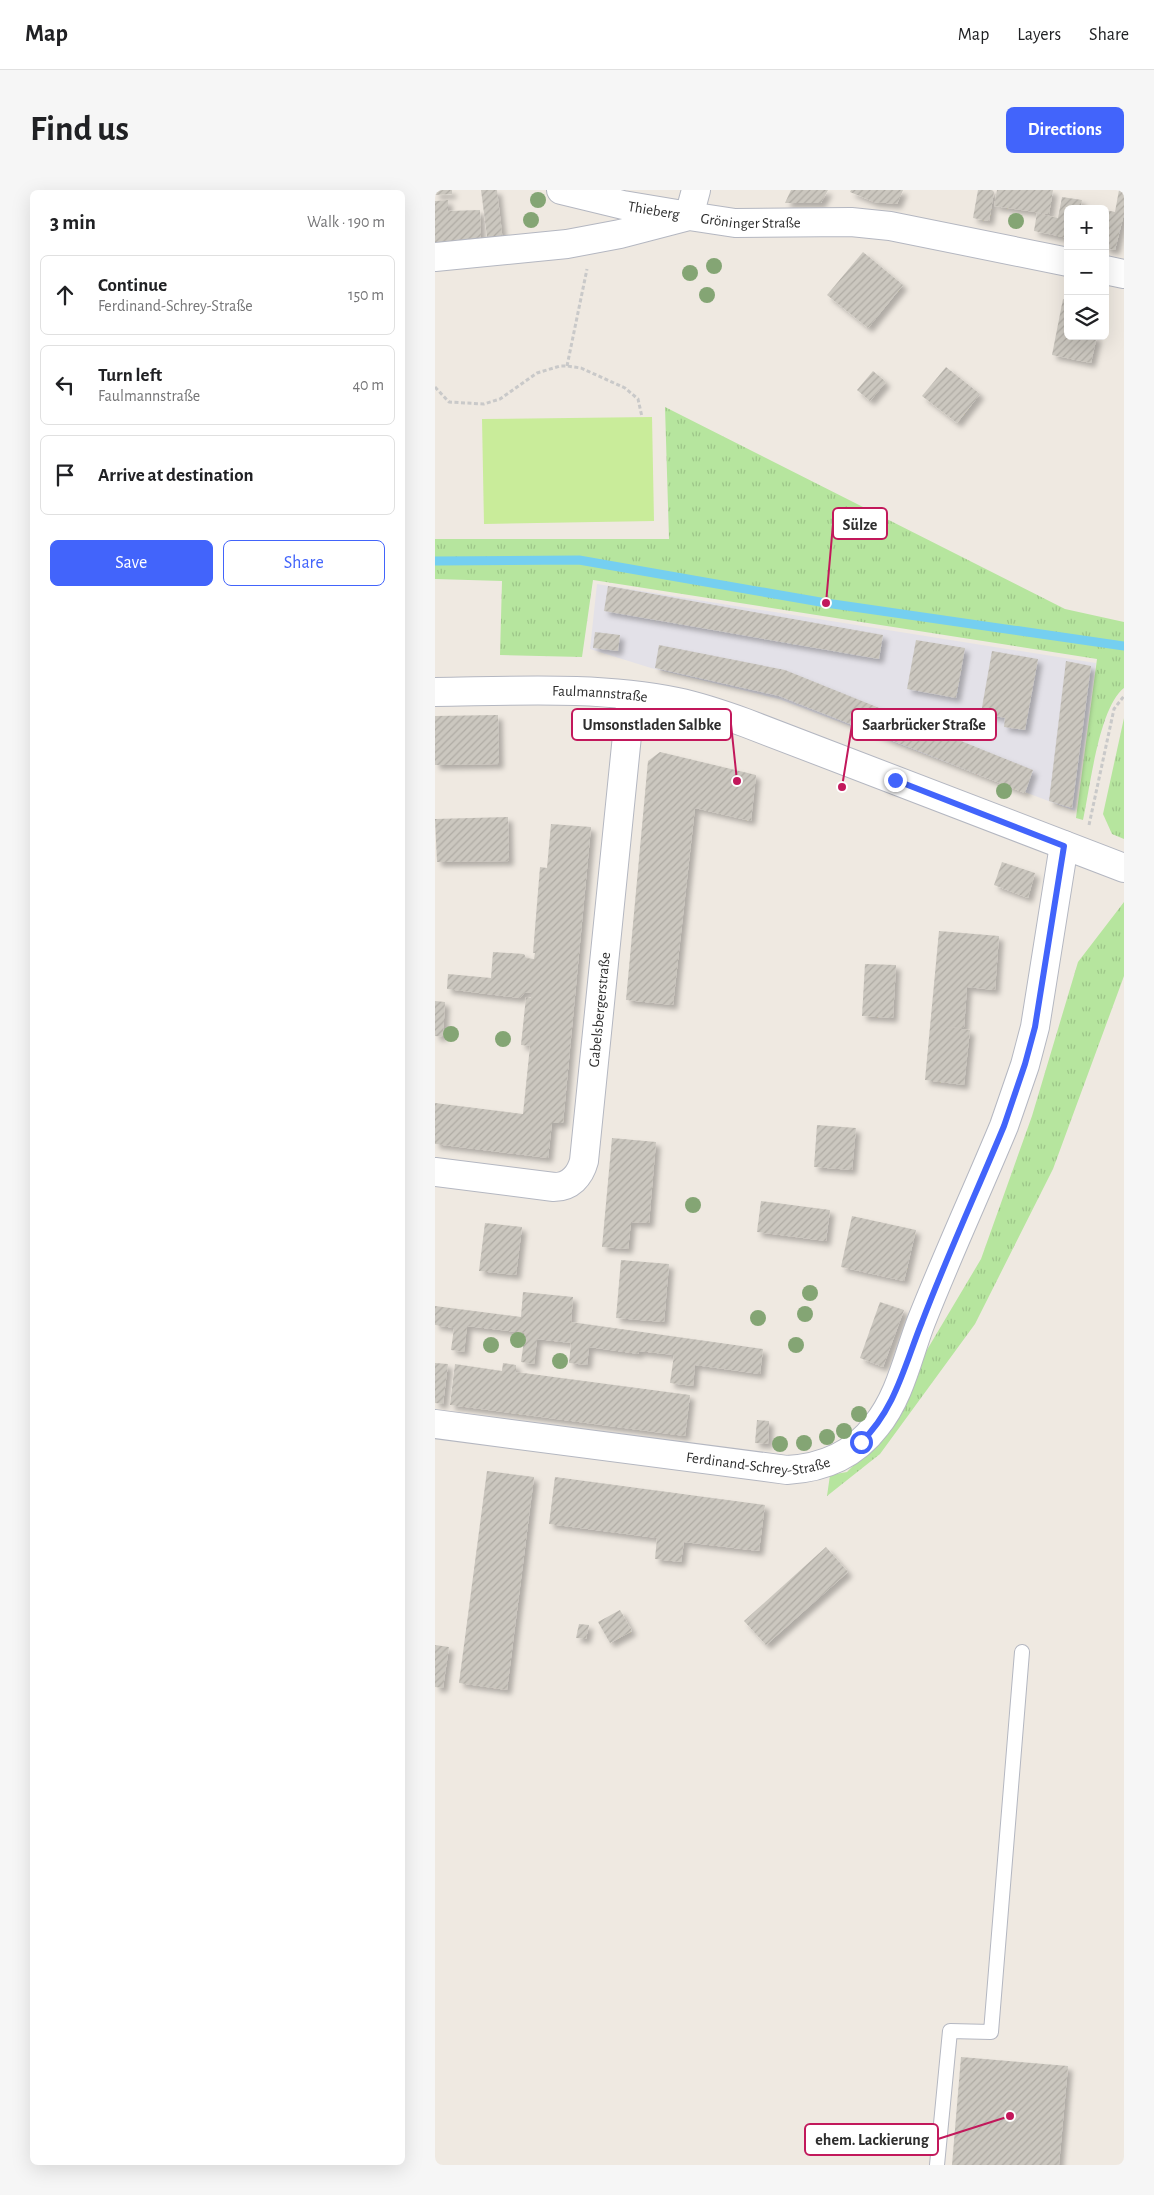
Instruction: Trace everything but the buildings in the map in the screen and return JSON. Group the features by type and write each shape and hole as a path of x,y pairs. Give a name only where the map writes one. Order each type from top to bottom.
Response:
{"street":[{"name":"Thieberg","path":"561,190 623,206 689,216"},
{"path":"689,216 696,190"},
{"name":"Gröninger Straße","path":"435,257 550,247 593,239 689,216 735,223 841,222 890,226 1064,261"},
{"path":"1109,271 1124,274"},
{"name":"Faulmannstraße","path":"435,692 562,691 631,696 677,702 722,715 1124,868"},
{"name":"Gabelsbergerstraße","path":"435,1172 557,1187 571,1182 581,1170 586,1141 631,696"},
{"name":"Ferdinand-Schrey-Straße","path":"435,1424 783,1470 812,1468 826,1463 841,1456 861,1442 877,1425 894,1395 922,1321 1004,1126 1035,1027 1073,849"}],"lane":[{"path":"937,2165 950,2031 991,2032 1022,1652"}],"path":[{"path":"567,366 593,239"},
{"path":"435,387 449,402 484,404 500,399 537,373 560,366 581,368 625,388 638,399 642,417"},
{"path":"1073,849 1114,709 1124,696"}],"shaded area":[{"path":"597,584 1096,663 1075,811 779,699 651,668 590,649"}],"green space":[{"path":"665,407 1065,609 1124,622 1124,688 1115,698 1102,730 1092,769 1083,820 1076,818 1097,659 593,580 582,657 500,655 502,581 435,579 435,539 669,539"},
{"path":"652,417 654,521 484,524 482,419"},
{"path":"1124,718 1124,839 1112,834 1103,814"},
{"path":"1124,902 1124,976 1053,1169 975,1324 880,1454 827,1496 830,1475 847,1472 894,1424 915,1370 981,1259 1032,1116 1078,962"}],"waterway":[{"path":"435,561 579,560 826,603 1124,646"}],"place":[{"name":"Sülze","path":"826,603"},
{"name":"Umsonstladen Salbke","path":"737,781"},
{"name":"Saarbrücker Straße","path":"842,787"},
{"name":"ehem. Lackierung","path":"1010,2116"}],"route":[{"path":"861,1442 873,1431 887,1410 894,1395 922,1321 1004,1126 1015,1095 1035,1027 1064,846 895,780"}]}
